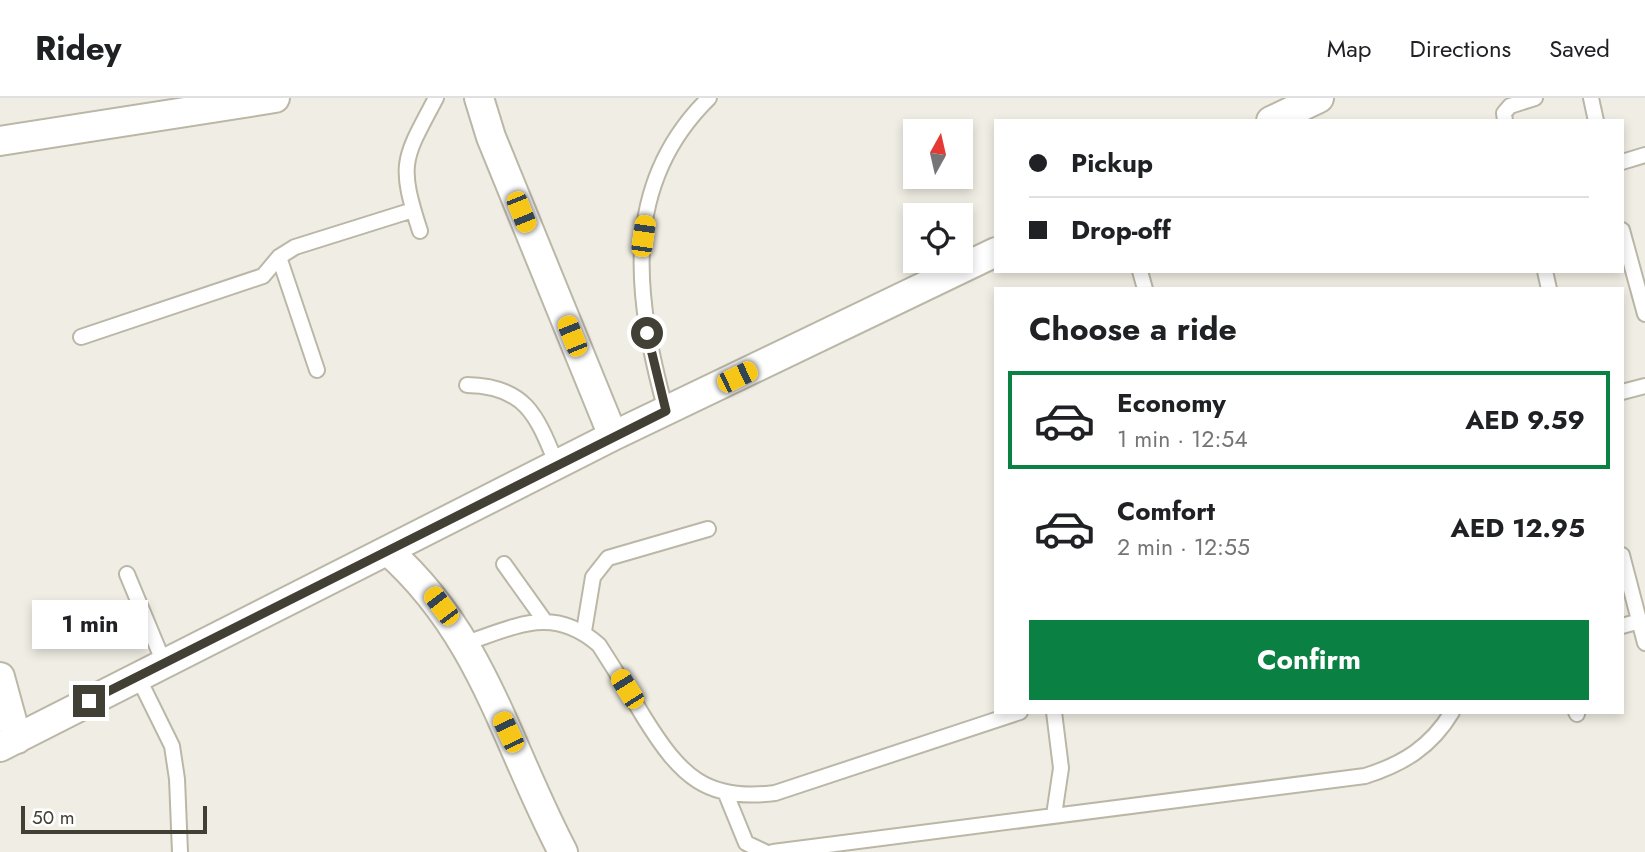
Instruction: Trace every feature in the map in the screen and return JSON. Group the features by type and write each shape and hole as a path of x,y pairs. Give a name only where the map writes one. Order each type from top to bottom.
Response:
{"street":[{"path":"0,141 275,98"},
{"path":"480,98 491,137 612,436"},
{"path":"1275,119 1319,98"},
{"path":"0,677 9,743 612,436 994,253"},
{"path":"388,551 432,593 466,643 563,852"}],"lane":[{"path":"420,231 405,172 407,156 436,98"},
{"path":"666,411 641,295 640,256 645,217 657,179 673,143 709,98"},
{"path":"1505,119 1504,113 1510,106 1535,98"},
{"path":"1591,98 1596,119"},
{"path":"1624,161 1645,155"},
{"path":"81,337 263,276 279,257 295,247 413,210"},
{"path":"1624,237 1645,314"},
{"path":"279,257 317,370"},
{"path":"467,385 489,386 509,392 524,402 540,422 557,465"},
{"path":"1624,391 1645,386"},
{"path":"584,631 593,577 608,558 708,530"},
{"path":"1624,562 1645,643"},
{"path":"504,564 544,620"},
{"path":"127,574 164,663"},
{"path":"466,643 523,624 544,620 565,623 584,631 599,645 668,755 684,773 704,786 726,794 751,797 775,793 1014,714"},
{"path":"1624,625 1640,621"},
{"path":"138,677 172,746 177,779 180,852"},
{"path":"1054,714 1061,768 1054,815"},
{"path":"774,852 1365,776 1394,767 1420,751 1441,730 1451,714"},
{"path":"726,794 746,843 765,852"}],"route":[{"path":"89,701 666,411 647,333"}]}
